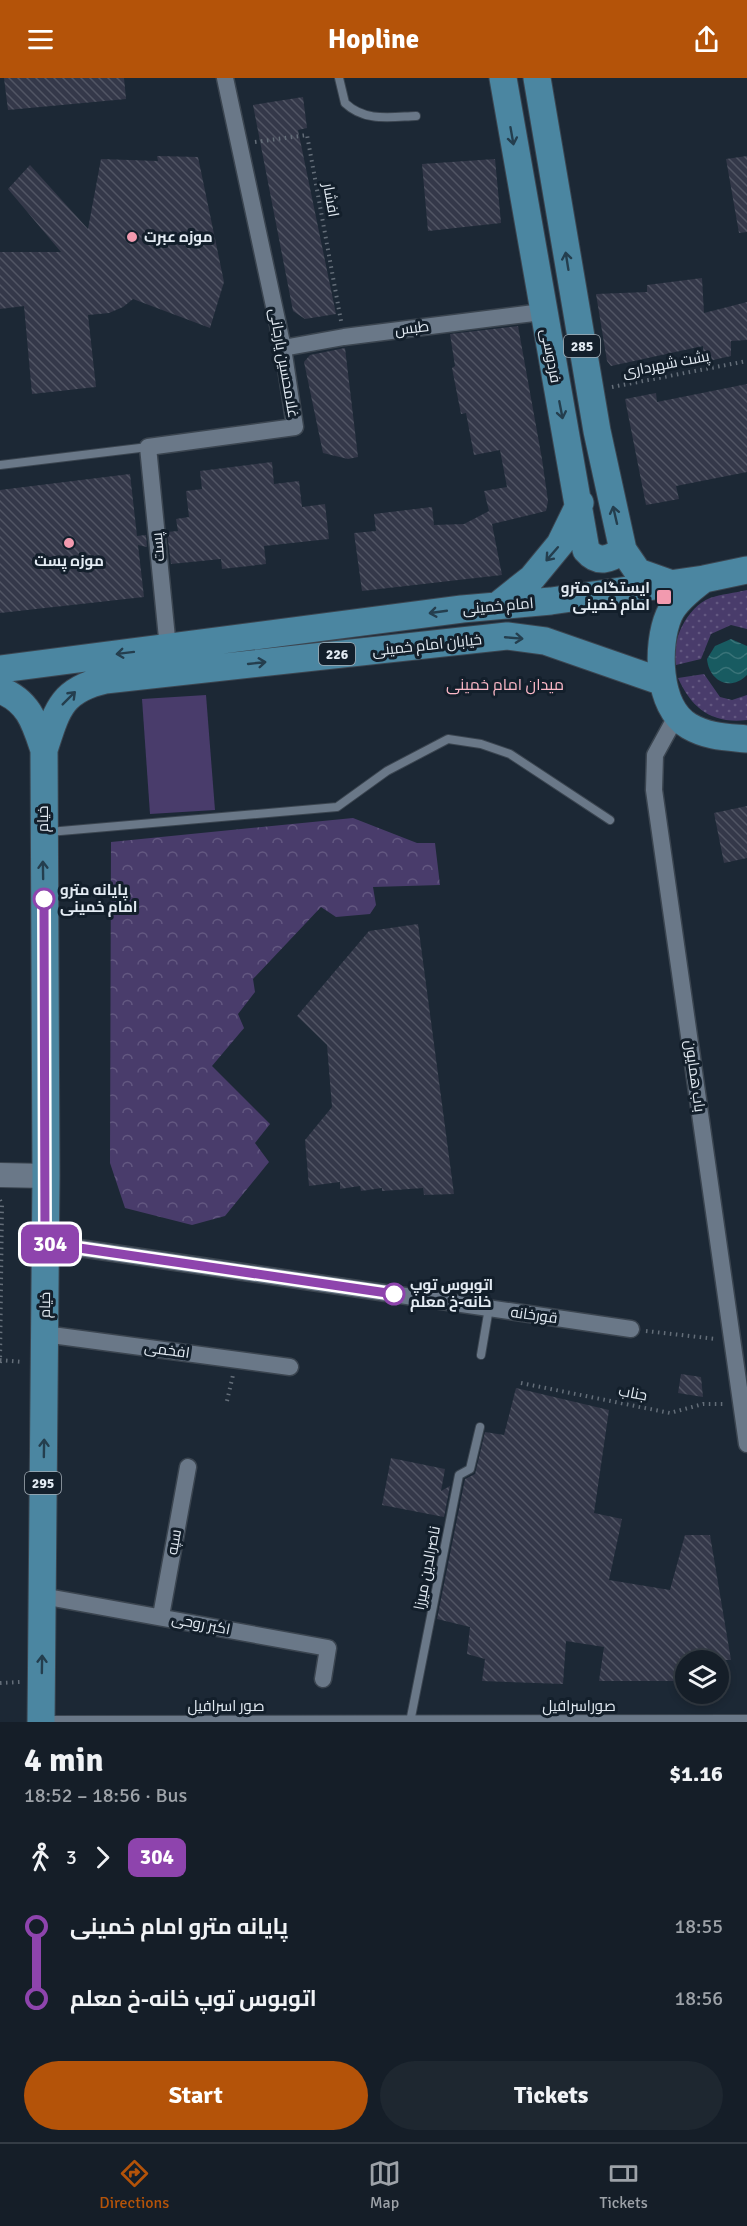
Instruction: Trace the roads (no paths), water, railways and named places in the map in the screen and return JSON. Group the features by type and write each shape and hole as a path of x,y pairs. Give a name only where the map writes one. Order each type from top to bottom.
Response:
{"main road":[{"name":"فردوسی","path":"503,78 542,312 580,503 586,550 593,558 601,560 623,550"},
{"name":"285","path":"537,78 575,308 623,550 638,573 673,584"},
{"path":"542,312 575,308"},
{"path":"498,605 532,578 561,544 580,503"},
{"path":"747,570 704,579 690,589 669,613 660,644 663,682 670,703 687,725 710,736 747,739"},
{"name":"امام خمینی","path":"168,648 498,605 551,601 704,579"},
{"name":"خیابان امام خمینی","path":"44,750 65,698 84,685 105,680 355,652 507,636 546,642 663,682"},
{"name":"226","path":"0,669 168,648"},
{"name":"خیام","path":"0,690 18,700 33,717 44,750 46,1170 41,1721"}],"street":[{"name":"غلامحسین یارجانی","path":"148,447 295,427 283,348 225,78"},
{"name":"طبس","path":"283,348 344,337 542,312"},
{"name":"پست","path":"148,447 168,648"},
{"name":"باب همایون","path":"678,713 655,755 654,790 747,1444"},
{"path":"0,1163 46,1170"},
{"path":"0,1175 46,1170"},
{"name":"قورخانه","path":"45,1243 630,1329"},
{"name":"افخمی","path":"44,1334 290,1367"},
{"name":"سپه","path":"161,1616 188,1467"},
{"name":"اکبر روحی","path":"42,1596 328,1648 323,1679"}],"lane":[{"path":"339,78 345,103 357,112 381,118 416,116"},
{"name":"غلامحسین یارجانی","path":"0,465 148,447"},
{"path":"43,832 337,807 387,771 448,739 481,744 510,754 610,820"},
{"path":"481,1355 489,1308"},
{"name":"ناصرالدین میرزا","path":"410,1721 459,1475 470,1469 480,1427"},
{"name":"صوراسرافیل","path":"410,1721 747,1719"},
{"name":"صور اسرافیل","path":"41,1721 410,1721"}],"water":[{"path":"731,639 747,646 747,675 734,683 727,683 716,678 707,659 715,646"}],"place":[{"name":"موزه عبرت","path":"132,237"},
{"name":"موزه پست","path":"69,543"},
{"name":"ایستگاه مترو امام خمینی","path":"664,597"},
{"name":"پایانه مترو امام خمینی","path":"44,899"},
{"name":"اتوبوس توپ خانه-خ معلم","path":"394,1294"}],"district":[{"name":"میدان امام خمینی","path":"505,684"}]}
